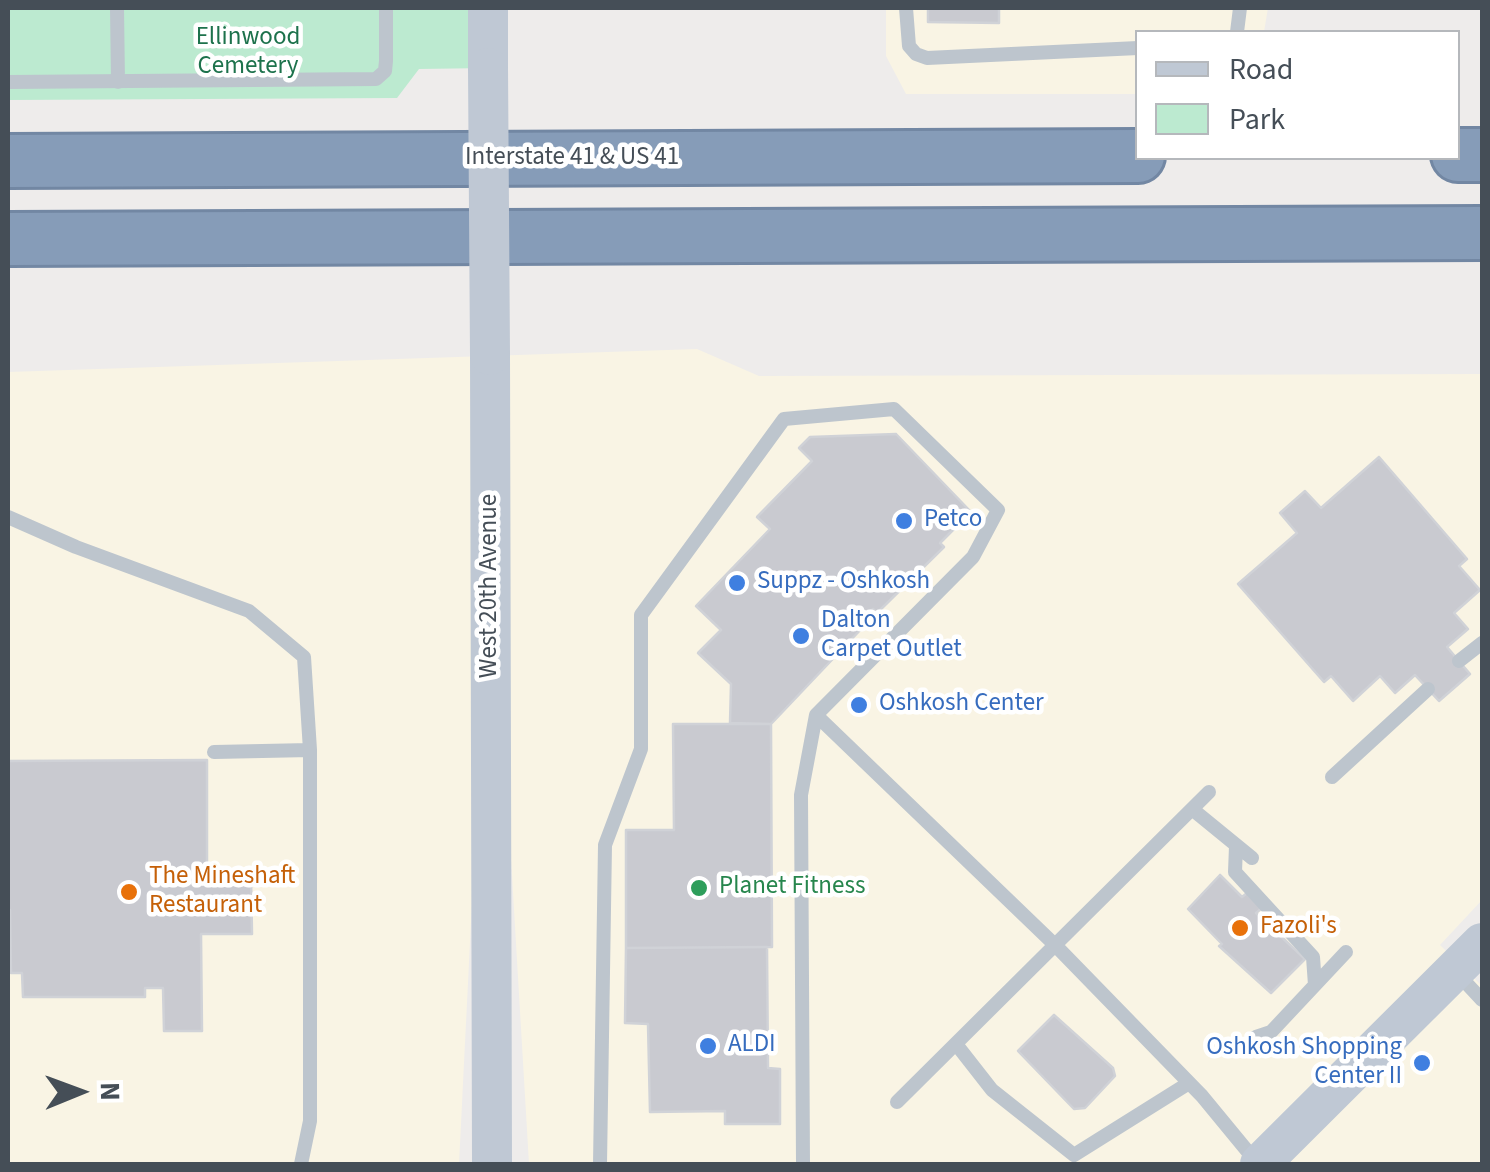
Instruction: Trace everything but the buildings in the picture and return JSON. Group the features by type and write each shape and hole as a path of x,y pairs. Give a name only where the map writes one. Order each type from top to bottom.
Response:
{"highway":[{"name":"Interstate 41 & US 41","path":"8,161 1135,156"},
{"path":"8,239 1482,234"}],"street":[{"name":"West 20th Avenue","path":"488,8 492,1164"},
{"path":"1259,1164 1473,958"}],"lane":[{"path":"117,8 118,82"},
{"path":"8,82 376,79 384,71 386,61 386,8"},
{"path":"906,8 910,46 916,54 927,58 1135,48"},
{"path":"600,1164 605,844 642,749 641,615 784,419 894,409 998,510 974,556 816,715 801,795 803,1164"},
{"path":"8,517 250,610 304,658 310,750 310,1121 301,1164"},
{"path":"1459,661 1482,643"},
{"path":"1332,777 1428,689"},
{"path":"816,715 1056,946 1190,1083 1259,1164"},
{"path":"214,752 310,750"},
{"path":"897,1102 1209,792"},
{"path":"1192,809 1252,858"},
{"path":"1236,846 1235,872 1313,957 1315,985"},
{"path":"1256,1037 1271,1032 1346,952"},
{"path":"1473,958 1482,1000"},
{"path":"956,1044 992,1090 1074,1155 1190,1083"}],"shaded area":[{"path":"886,8 1268,8 1264,30 1135,30 1135,94 906,94 886,56"},
{"path":"697,349 759,376 1482,374 1482,900 1440,945 1482,986 1482,1164 529,1164 491,519 459,1164 8,1164 8,372"}],"green space":[{"name":"Ellinwood Cemetery","path":"8,8 488,8 488,68 419,69 397,98 8,100"}],"place":[{"name":"Petco","path":"904,521"},
{"name":"Suppz - Oshkosh","path":"737,583"},
{"name":"Dalton Carpet Outlet","path":"801,636"},
{"name":"Oshkosh Center","path":"859,705"},
{"name":"Planet Fitness","path":"699,888"},
{"name":"The Mineshaft Restaurant","path":"129,892"},
{"name":"Fazoli's","path":"1240,928"},
{"name":"ALDI","path":"708,1046"},
{"name":"Oshkosh Shopping Center II","path":"1422,1063"}]}
